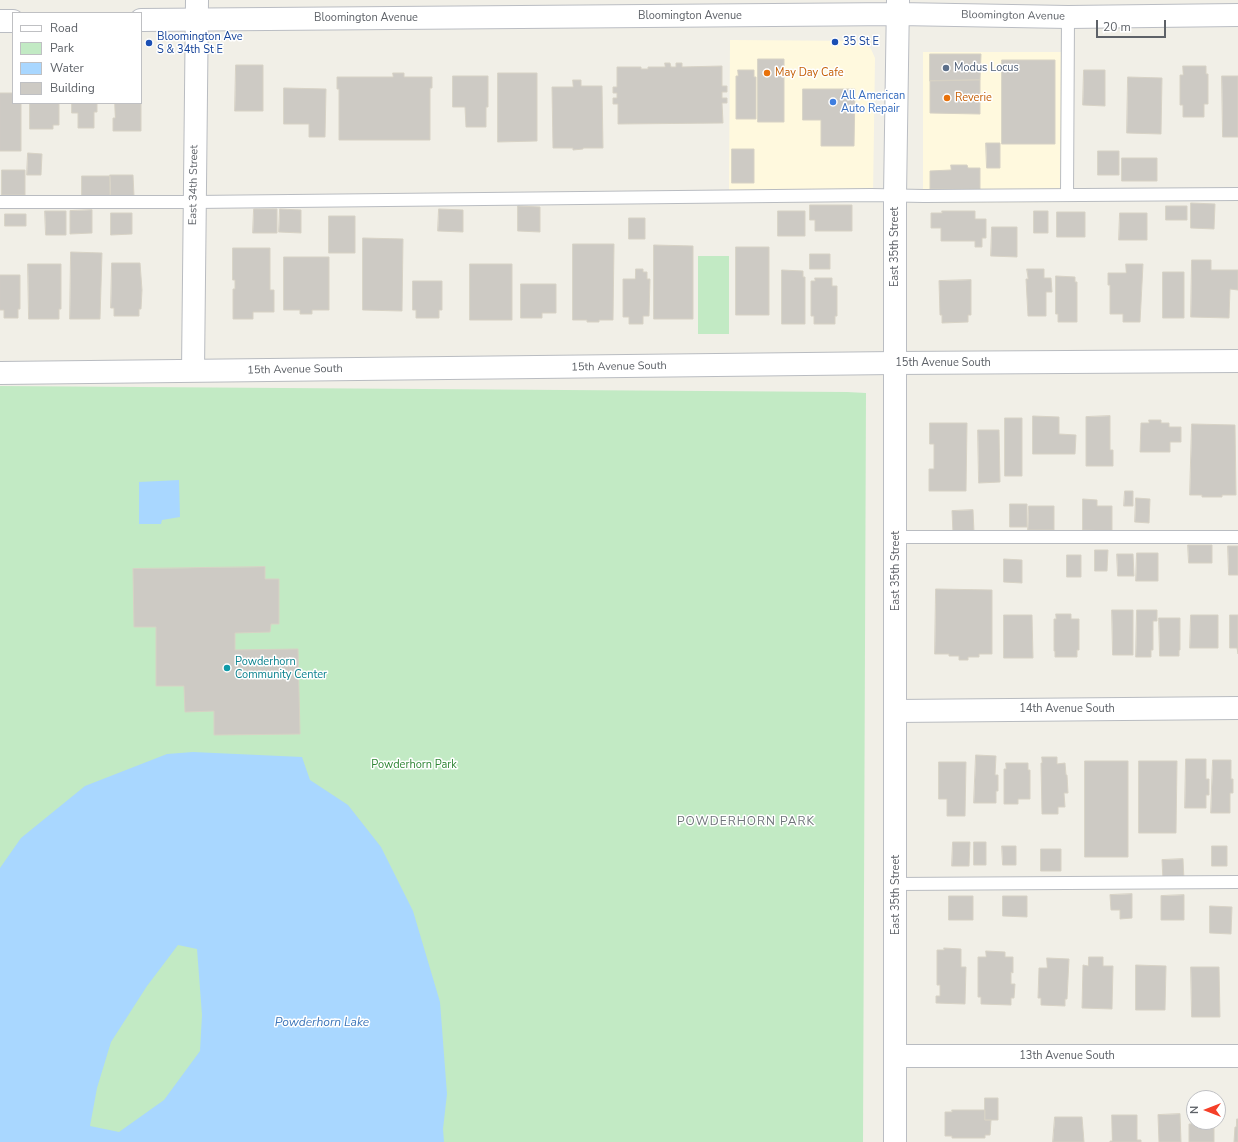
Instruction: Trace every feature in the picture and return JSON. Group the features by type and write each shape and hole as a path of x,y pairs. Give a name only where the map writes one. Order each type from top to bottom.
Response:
{"street":[{"name":"Bloomington Avenue","path":"142,20 197,9 898,7 1068,17 1238,15"},
{"name":"East 35th Street","path":"896,1142 895,196 898,7"},
{"name":"East 34th Street","path":"193,371 197,9"},
{"path":"0,21 12,21"},
{"name":"15th Avenue South","path":"0,374 895,363 1238,361"},
{"name":"14th Avenue South","path":"896,711 1238,708"},
{"name":"13th Avenue South","path":"896,1056 1238,1056"}],"lane":[{"path":"1067,195 1068,17"},
{"path":"0,202 194,202 871,195 1238,194"},
{"path":"896,537 1238,537"},
{"path":"896,884 1238,882"}],"shaded area":[{"path":"730,40 863,41 871,49 875,58 873,197 729,193"},
{"path":"923,52 1073,52 1073,202 923,203"}],"green space":[{"path":"698,256 729,256 729,334 698,334"},
{"name":"Powderhorn Park","path":"0,386 866,393 863,1142 0,1142"}],"water":[{"path":"179,480 180,517 162,520 161,524 139,524 139,482"},
{"name":"Powderhorn Lake","path":"193,752 302,757 310,780 348,805 381,847 413,911 440,1002 447,1094 443,1129 444,1142 0,1142 0,868 21,838 85,786 167,754","holes":["178,945 197,949 202,1015 200,1051 164,1100 119,1132 90,1126 97,1088 111,1042 147,986"]}],"building":[{"path":"930,54 981,54 980,80 930,81"},
{"path":"758,59 784,59 784,122 758,122"},
{"path":"1002,60 1055,60 1055,144 1002,144"},
{"path":"665,63 670,63 671,67 676,67 676,63 682,63 682,67 722,66 722,86 727,86 727,92 722,92 722,98 727,98 727,103 722,103 723,123 618,124 618,104 613,104 613,98 617,98 617,93 613,93 613,87 617,87 617,67 641,67 641,69 648,69 648,67 665,67"},
{"path":"236,65 263,65 263,111 235,111"},
{"path":"1183,66 1206,66 1206,74 1208,74 1208,104 1204,104 1204,117 1183,117 1183,105 1180,105 1180,75 1183,75"},
{"path":"738,70 754,70 754,77 756,77 756,119 736,119 736,76 738,76"},
{"path":"1084,70 1105,70 1105,106 1083,105"},
{"path":"393,73 404,73 404,77 432,77 432,88 430,88 430,140 339,140 339,89 337,89 337,77 393,77"},
{"path":"498,73 537,73 537,141 498,142"},
{"path":"453,76 488,76 488,107 486,107 486,127 466,127 465,107 453,107"},
{"path":"1222,76 1238,76 1238,137 1223,137"},
{"path":"1128,77 1162,78 1161,134 1127,133"},
{"path":"573,80 581,80 581,86 602,86 603,148 583,148 573,150 573,148 553,148 552,87 573,87"},
{"path":"980,80 980,114 930,113 930,81"},
{"path":"284,88 326,89 325,137 309,137 309,124 284,124"},
{"path":"803,89 855,89 854,146 821,146 821,120 803,120"},
{"path":"0,93 12,93 12,104 21,104 21,151 0,151"},
{"path":"30,104 59,104 59,125 53,125 53,129 30,129"},
{"path":"72,104 97,104 97,112 94,112 94,128 78,128 78,113 72,113"},
{"path":"115,104 141,104 141,131 113,131 113,118 115,118"},
{"path":"986,143 1000,143 1000,168 987,168"},
{"path":"732,149 754,149 754,183 732,183"},
{"path":"1098,151 1119,151 1119,175 1098,175"},
{"path":"28,153 42,154 41,175 27,175"},
{"path":"1122,158 1157,158 1157,181 1122,181"},
{"path":"951,165 967,165 968,168 980,168 980,189 930,189 930,171 951,170"},
{"path":"2,170 25,170 25,195 2,195"},
{"path":"110,175 133,175 134,196 111,197"},
{"path":"82,176 110,176 110,196 82,196"},
{"path":"1191,203 1215,204 1214,229 1191,228"},
{"path":"810,205 852,205 852,231 815,231 815,220 810,220"},
{"path":"518,206 540,207 540,232 518,231"},
{"path":"1166,206 1187,206 1187,220 1166,220"},
{"path":"254,209 277,209 277,233 253,233"},
{"path":"280,209 301,210 301,233 279,232"},
{"path":"439,209 463,210 463,232 438,231"},
{"path":"92,210 92,233 70,234 70,211"},
{"path":"45,211 66,211 66,235 46,235"},
{"path":"778,211 805,211 805,236 778,236"},
{"path":"942,211 975,211 975,219 986,219 986,238 982,238 982,247 975,247 975,241 941,241 941,228 931,228 931,213 942,213"},
{"path":"1034,211 1048,211 1048,233 1034,233"},
{"path":"1057,212 1085,212 1085,237 1057,237"},
{"path":"111,213 132,213 132,234 111,235"},
{"path":"1120,213 1147,213 1147,240 1119,240"},
{"path":"5,214 26,214 26,226 5,226"},
{"path":"329,216 355,216 355,253 329,253"},
{"path":"629,218 645,218 645,239 629,239"},
{"path":"992,227 1017,227 1017,257 991,256"},
{"path":"363,238 403,239 402,311 363,310"},
{"path":"573,244 614,244 613,320 587,322 587,320 573,320"},
{"path":"654,245 693,246 693,319 654,319"},
{"path":"736,247 769,247 769,315 736,315"},
{"path":"233,248 270,248 270,290 274,290 274,312 253,312 253,319 233,319 233,289 235,289 235,280 233,280"},
{"path":"71,252 102,253 100,319 70,319"},
{"path":"810,254 830,254 830,269 810,269"},
{"path":"284,257 329,257 329,310 312,310 312,314 300,314 300,310 284,310"},
{"path":"1192,260 1211,260 1211,270 1238,270 1238,290 1230,289 1229,318 1191,317"},
{"path":"112,263 140,263 142,290 139,316 114,316 114,308 111,308"},
{"path":"28,264 61,264 61,309 59,309 59,319 29,319"},
{"path":"470,264 512,264 512,320 470,320"},
{"path":"1126,264 1143,264 1140,322 1123,322 1123,314 1110,314 1110,285 1108,285 1108,273 1126,273"},
{"path":"636,269 643,269 643,272 647,272 647,279 650,279 649,316 643,316 643,324 629,324 629,317 623,317 623,279 635,279"},
{"path":"1027,269 1044,269 1044,278 1051,278 1052,292 1046,292 1046,316 1028,316 1026,279 1028,279"},
{"path":"782,270 803,271 803,277 805,277 805,324 782,324"},
{"path":"1163,272 1184,272 1184,318 1163,318"},
{"path":"0,275 20,275 20,309 18,309 18,318 4,318 4,310 0,310"},
{"path":"1056,276 1075,277 1075,282 1077,282 1077,322 1058,322 1058,314 1056,314"},
{"path":"815,278 832,278 832,286 837,286 837,316 835,316 835,324 814,324 814,316 811,316 811,281 815,281"},
{"path":"971,280 971,315 968,315 968,322 942,323 942,315 940,315 939,281"},
{"path":"413,281 442,281 442,310 439,310 439,318 416,318 416,310 413,310"},
{"path":"521,284 556,284 556,313 542,313 542,318 521,318"},
{"path":"1033,416 1059,417 1059,434 1076,435 1075,454 1033,454"},
{"path":"1110,416 1110,450 1113,450 1113,466 1086,466 1086,417"},
{"path":"1005,418 1022,418 1022,476 1005,476"},
{"path":"1149,420 1161,420 1161,423 1169,423 1169,427 1181,427 1181,442 1170,442 1170,452 1140,452 1141,423 1149,423"},
{"path":"930,423 967,423 966,491 929,491 929,469 934,469 934,444 930,444"},
{"path":"1192,424 1235,425 1236,495 1202,497 1202,495 1190,495"},
{"path":"978,430 999,430 1000,482 979,483"},
{"path":"1125,491 1133,491 1133,506 1124,506"},
{"path":"1136,498 1150,499 1149,523 1135,522"},
{"path":"1083,499 1097,500 1097,506 1112,506 1112,531 1083,530"},
{"path":"1010,504 1027,504 1027,527 1010,527"},
{"path":"1029,506 1054,506 1054,530 1028,530"},
{"path":"973,510 974,532 953,533 952,511"},
{"path":"1188,545 1212,545 1212,563 1189,563"},
{"path":"1228,546 1238,546 1238,575 1229,575"},
{"path":"1095,550 1108,550 1107,571 1095,571"},
{"path":"1137,553 1158,553 1158,581 1136,581"},
{"path":"1117,554 1133,554 1134,576 1118,576"},
{"path":"1067,555 1081,555 1081,577 1067,577"},
{"path":"1004,559 1022,560 1022,583 1004,582"},
{"name":"Powderhorn Community Center","path":"265,567 265,579 279,579 279,624 271,624 270,632 235,633 235,650 298,649 300,734 214,735 214,711 185,712 184,686 156,686 156,627 134,627 133,569"},
{"path":"936,589 992,590 992,654 979,654 979,657 968,657 968,660 959,660 959,656 935,654"},
{"path":"1112,610 1133,610 1133,655 1113,655"},
{"path":"1137,610 1157,610 1157,621 1153,621 1153,650 1151,650 1151,657 1136,657"},
{"path":"1056,614 1071,614 1071,619 1079,619 1079,650 1077,650 1077,657 1055,657 1054,619 1056,619"},
{"path":"1004,615 1032,615 1033,658 1004,658"},
{"path":"1191,615 1218,615 1218,648 1190,648"},
{"path":"1230,615 1238,615 1238,654 1237,648 1230,648"},
{"path":"1159,618 1180,618 1179,656 1160,656"},
{"path":"976,755 996,756 995,775 998,775 998,791 996,791 996,803 974,803"},
{"path":"1042,757 1057,757 1057,764 1065,763 1068,793 1064,793 1065,807 1058,807 1058,814 1042,814"},
{"path":"1186,759 1206,759 1206,779 1209,779 1209,795 1206,795 1206,808 1185,808"},
{"path":"1213,760 1231,760 1233,793 1230,793 1230,813 1211,813"},
{"path":"1085,761 1128,761 1128,857 1085,857"},
{"path":"1139,761 1177,761 1176,833 1139,833"},
{"path":"939,762 966,762 965,816 947,816 947,799 939,799"},
{"path":"1006,763 1028,763 1028,770 1030,770 1030,799 1018,799 1018,804 1004,804 1004,769 1006,769"},
{"path":"953,842 970,842 969,866 952,866"},
{"path":"974,842 986,842 986,865 974,865"},
{"path":"1002,846 1016,846 1016,865 1003,865"},
{"path":"1212,846 1227,846 1227,866 1212,866"},
{"path":"1041,849 1061,849 1061,871 1041,871"},
{"path":"1183,859 1184,880 1163,881 1162,860"},
{"path":"1132,894 1132,918 1120,919 1120,910 1111,910 1110,895"},
{"path":"1184,895 1184,920 1161,920 1161,896"},
{"path":"949,896 973,896 973,920 949,920"},
{"path":"1003,896 1027,896 1027,917 1003,916"},
{"path":"1210,906 1232,907 1231,934 1210,933"},
{"path":"944,948 961,949 961,967 966,967 965,1004 936,1003 936,996 940,996 940,985 937,985 937,950 944,950"},
{"path":"986,951 1005,952 1005,957 1013,957 1011,984 1015,984 1014,998 1011,998 1011,1005 981,1004 981,997 978,997 978,957 986,957"},
{"path":"1089,957 1103,957 1103,966 1113,966 1112,1009 1082,1008 1083,965 1088,966"},
{"path":"1047,958 1069,959 1067,999 1065,999 1065,1006 1041,1005 1041,998 1038,998 1039,968 1047,968"},
{"path":"1136,965 1166,966 1165,1010 1136,1010"},
{"path":"1191,967 1219,967 1220,1017 1192,1017"},
{"path":"985,1098 998,1098 998,1120 985,1120"},
{"path":"952,1110 985,1110 985,1120 991,1120 990,1135 985,1135 985,1138 952,1138 952,1136 945,1136 945,1112 952,1112"},
{"path":"1180,1114 1181,1142 1159,1142 1158,1115"},
{"path":"1112,1115 1137,1115 1137,1140 1141,1140 1141,1142 1110,1142 1112,1141"},
{"path":"1055,1117 1082,1117 1084,1142 1053,1142"},
{"path":"1237,1119 1238,1142 1234,1142 1235,1127"},
{"path":"1189,1130 1214,1130 1214,1142 1189,1142"}],"place":[{"name":"35 St E","path":"835,42"},
{"name":"Bloomington Ave S & 34th St E","path":"149,43"},
{"name":"Modus Locus","path":"946,68"},
{"name":"May Day Cafe","path":"767,73"},
{"name":"Reverie","path":"947,98"},
{"name":"All American Auto Repair","path":"833,102"},
{"name":"Powderhorn Community Center","path":"227,668"}],"district":[{"name":"POWDERHORN PARK","path":"746,822"}]}
